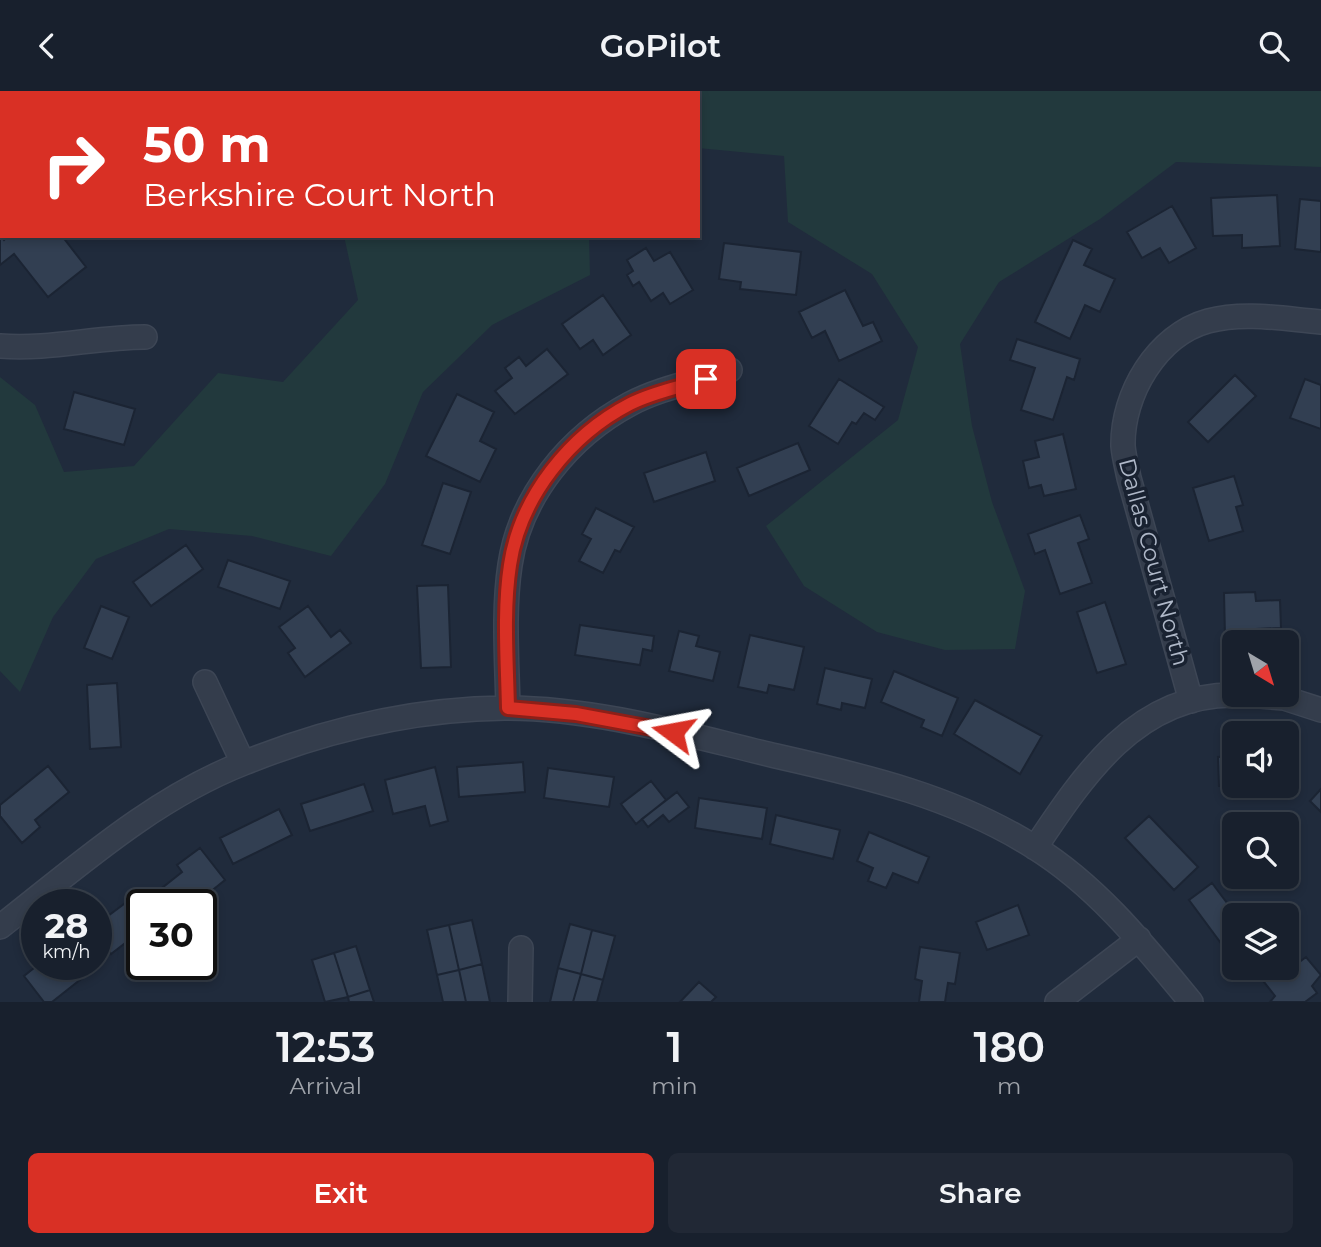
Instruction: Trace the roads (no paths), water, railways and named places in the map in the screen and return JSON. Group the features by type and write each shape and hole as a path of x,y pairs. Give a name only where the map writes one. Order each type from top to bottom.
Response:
{"street":[{"name":"Dallas Court North","path":"1191,701 1129,478 1123,446 1135,387 1154,358 1176,337 1207,321 1243,316 1321,322"},
{"path":"0,346 32,348 108,337 145,337"},
{"path":"508,708 510,563 521,524 541,485 565,454 598,424 632,403 730,370"},
{"path":"205,682 243,763"},
{"path":"1035,848 1100,757 1128,731 1160,713 1191,701 1222,697"},
{"path":"1299,703 1321,710"},
{"path":"2,921 133,825 172,800 243,763 323,735 380,720 424,712 508,708 576,714 646,726 896,784 968,813 1035,848 1094,895 1139,939 1191,1002"},
{"path":"1058,1002 1139,939"},
{"path":"520,1002 521,948"}]}
